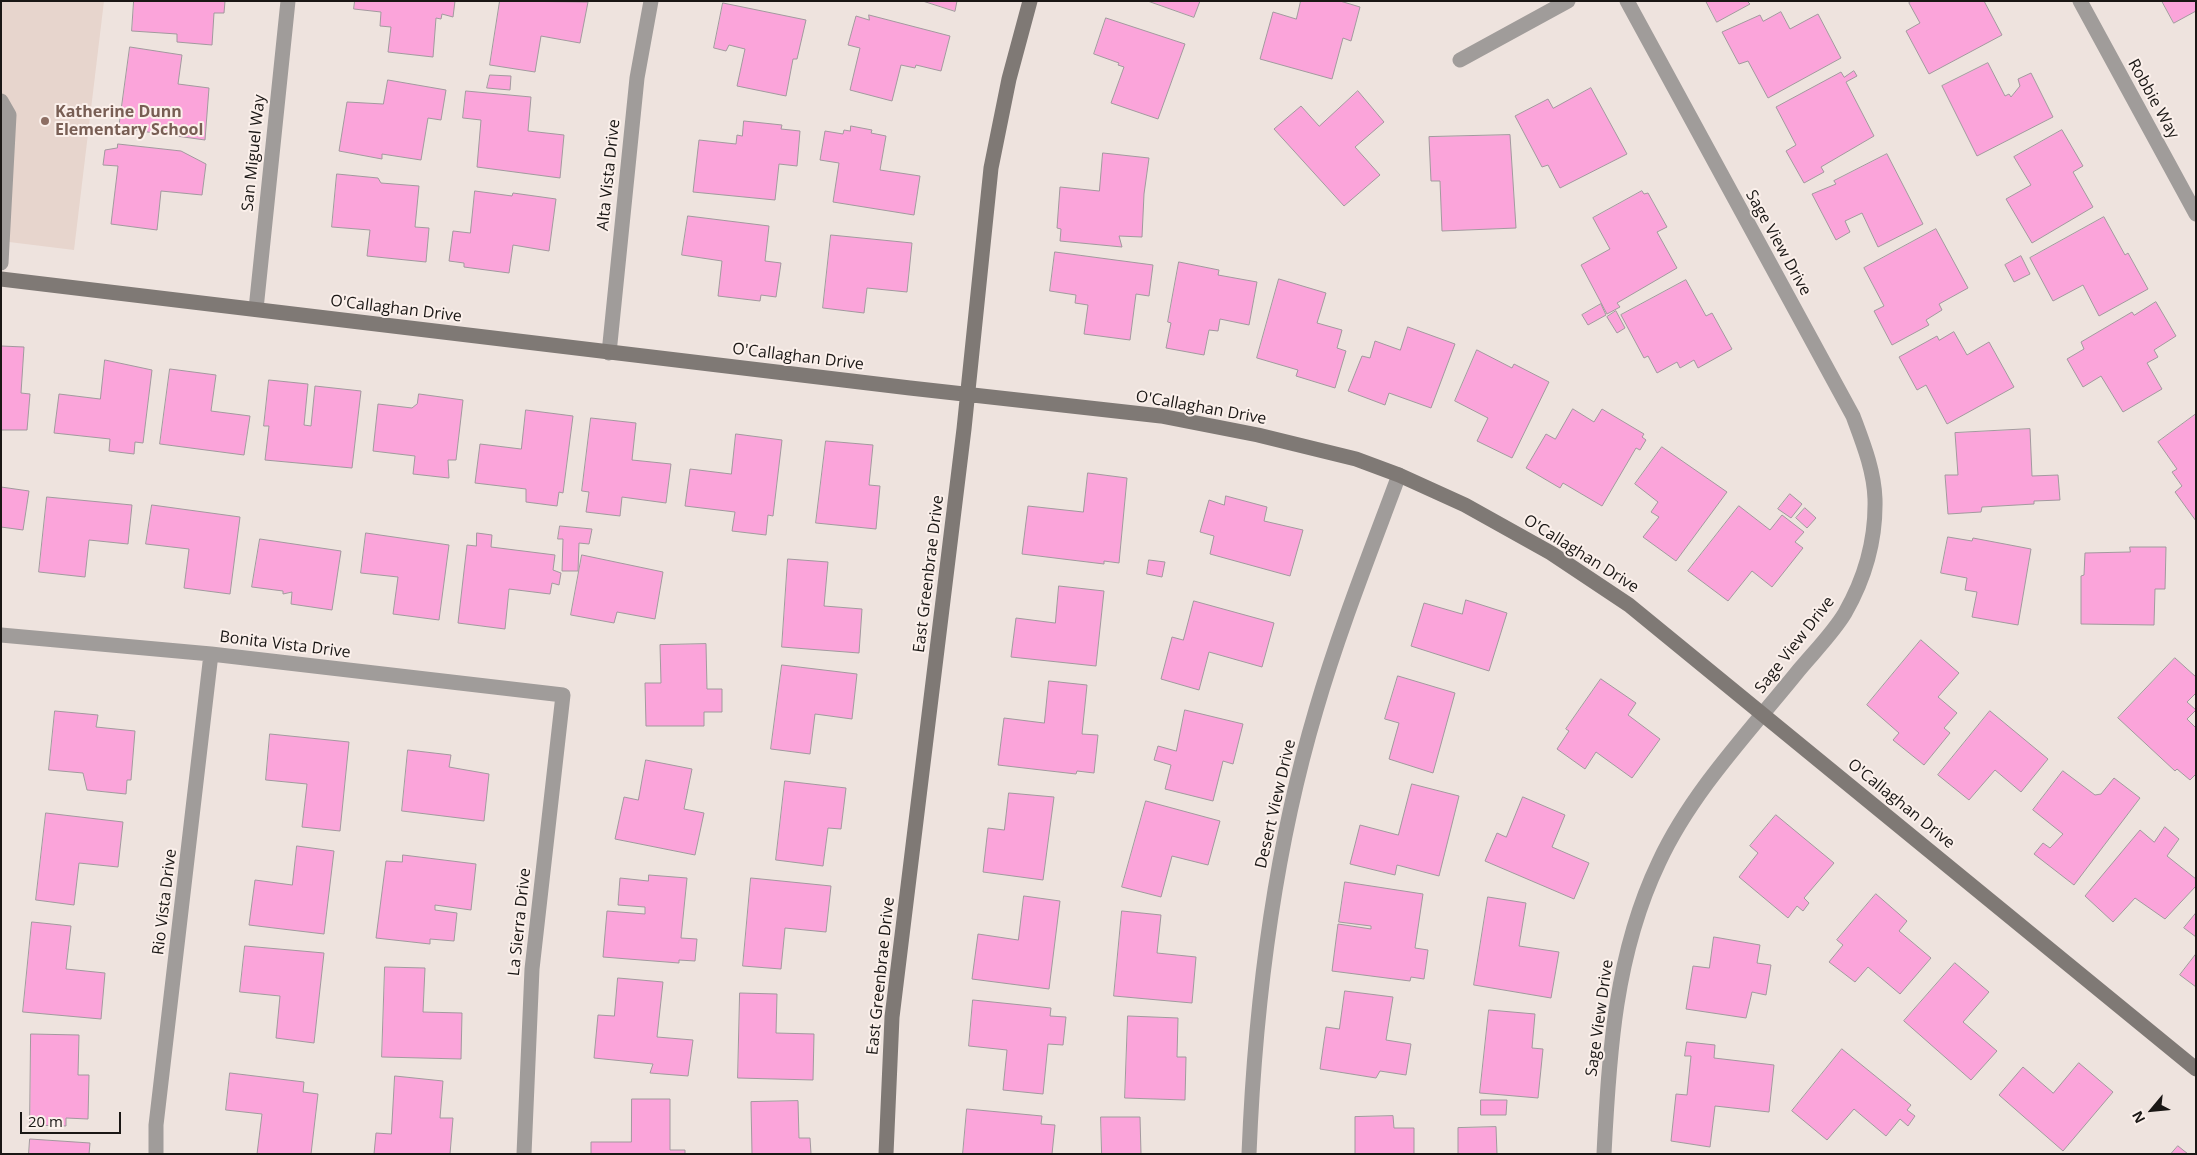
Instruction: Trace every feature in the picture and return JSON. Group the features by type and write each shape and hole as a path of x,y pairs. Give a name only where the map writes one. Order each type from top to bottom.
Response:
{"street":[{"name":"San Miguel Way","path":"256,309 288,1"},
{"name":"Alta Vista Drive","path":"609,353 637,78 651,1"},
{"name":"East Greenbrae Drive","path":"886,1154 892,1017 968,395 991,168 1009,79 1030,1"},
{"path":"1460,60 1568,1"},
{"name":"Sage View Drive","path":"1604,1154 1609,1062 1620,980 1634,924 1659,861 1694,801 1844,614 1863,574 1873,537 1875,498 1869,459 1853,416 1627,1"},
{"name":"Robbie Way","path":"2080,1 2196,214"},
{"path":"1,101 9,116 1,263"},
{"name":"O'Callaghan Drive","path":"1,279 609,353 1161,416 1258,435 1356,459 1399,475 1465,505 1551,553 1629,605 2196,1069"},
{"name":"Desert View Drive","path":"1249,1154 1253,1061 1265,945 1286,830 1316,710 1355,591 1399,475"},
{"name":"Bonita Vista Drive","path":"1,635 211,654 563,695"},
{"name":"Rio Vista Drive","path":"156,1154 156,1125 211,654"},
{"name":"La Sierra Drive","path":"524,1154 532,969 563,695"}],"shaded area":[{"name":"Katherine Dunn Elementary School","path":"1,1 104,1 74,250 1,241"}],"building":[{"path":"134,1 225,1 224,13 214,13 212,45 177,42 177,34 132,31"},
{"path":"355,1 455,1 453,17 442,14 441,19 436,18 433,57 388,52 391,27 380,26 381,12 354,9"},
{"path":"500,1 588,2 580,43 541,36 535,72 490,65"},
{"path":"923,1 957,1 955,11"},
{"path":"1148,1 1200,1 1194,17"},
{"path":"1301,1 1340,1 1360,7 1351,41 1343,38 1332,79 1260,59 1273,12 1296,19"},
{"path":"1706,1 1747,1 1750,4 1717,22"},
{"path":"1912,1 1984,1 2002,35 1929,74 1906,31 1920,23 1909,3"},
{"path":"2162,1 2196,1 2196,11 2174,23"},
{"path":"723,3 806,20 797,59 793,59 786,96 737,86 745,49 729,45 726,51 714,48"},
{"path":"1781,12 1790,29 1818,14 1841,58 1768,98 1748,61 1739,64 1722,32 1760,15 1763,21"},
{"path":"869,15 950,36 941,71 916,65 915,68 901,65 892,101 850,90 860,48 848,45 856,16 869,20"},
{"path":"1106,18 1185,44 1158,119 1111,103 1124,67 1118,65 1119,63 1094,54"},
{"path":"130,47 182,55 178,84 209,88 205,140 119,128"},
{"path":"1988,63 2005,96 2009,94 2011,97 2020,86 2018,79 2031,73 2053,117 1977,156 1942,86"},
{"path":"1854,71 1857,76 1846,82 1874,136 1821,167 1824,172 1804,183 1786,151 1796,145 1776,107 1841,72 1844,77"},
{"path":"490,75 511,76 510,90 487,88"},
{"path":"388,80 446,90 441,120 428,118 421,160 382,154 382,159 339,151 347,102 383,104"},
{"path":"1591,88 1627,154 1560,188 1548,165 1542,167 1515,116 1548,99 1553,108"},
{"path":"466,91 531,97 528,131 564,135 560,178 477,167 481,120 463,118"},
{"path":"1358,91 1384,122 1355,147 1380,175 1344,206 1274,129 1301,106 1319,126"},
{"path":"744,121 782,125 781,129 800,131 797,166 779,164 775,200 693,192 699,140 736,144 737,135 742,136"},
{"path":"851,126 872,130 871,133 886,136 880,170 920,176 914,215 833,202 839,163 820,160 825,131 843,134 844,130 850,131"},
{"path":"2062,130 2083,166 2073,172 2093,207 2032,243 2006,199 2031,185 2014,157"},
{"path":"1510,135 1516,228 1442,231 1440,181 1431,181 1429,137"},
{"path":"118,144 181,151 206,164 202,195 161,191 157,230 111,224 118,166 103,165 105,150 117,148"},
{"path":"1103,153 1149,158 1144,194 1142,237 1119,236 1122,247 1060,241 1061,229 1057,228 1060,187 1099,191"},
{"path":"1887,154 1923,224 1878,247 1862,213 1845,221 1850,232 1836,240 1812,194 1836,184 1834,181"},
{"path":"337,174 378,178 381,183 419,186 415,227 429,228 426,262 367,256 370,230 332,227"},
{"path":"475,191 512,196 513,193 556,199 549,251 513,245 509,273 464,267 464,263 449,261 453,231 470,233"},
{"path":"1642,191 1644,194 1648,193 1667,227 1657,232 1677,268 1617,303 1620,307 1607,314 1581,265 1610,249 1593,218"},
{"path":"688,216 769,226 765,261 781,263 776,297 761,295 760,301 718,296 722,261 682,255"},
{"path":"2104,217 2125,255 2128,253 2148,289 2099,316 2083,285 2053,301 2030,258"},
{"path":"1936,229 1968,288 1939,304 1942,310 1926,320 1929,325 1892,345 1874,311 1884,306 1864,268"},
{"path":"831,235 912,243 907,292 867,288 864,313 823,308"},
{"path":"1055,252 1153,265 1149,296 1136,294 1130,340 1084,334 1088,305 1075,303 1076,295 1050,291"},
{"path":"2021,256 2030,274 2014,282 2005,265"},
{"path":"1179,262 1219,270 1218,275 1257,282 1249,325 1220,319 1218,331 1209,330 1204,355 1166,348 1171,323 1168,322"},
{"path":"1279,279 1326,293 1317,323 1342,330 1337,348 1346,351 1335,388 1296,376 1298,370 1257,358"},
{"path":"1686,280 1706,316 1712,313 1732,349 1698,368 1694,360 1680,368 1677,362 1657,373 1648,356 1644,358 1621,315"},
{"path":"2156,302 2176,336 2154,350 2158,357 2147,363 2162,389 2123,412 2101,376 2083,387 2067,359 2084,349 2081,342 2132,312 2134,315"},
{"path":"1601,304 1606,315 1588,325 1582,315"},
{"path":"1616,311 1625,328 1617,333 1607,317"},
{"path":"1408,327 1455,344 1431,408 1389,393 1385,405 1348,391 1362,356 1370,358 1375,341 1400,350"},
{"path":"1954,332 1967,355 1989,342 2014,387 1947,424 1926,385 1917,390 1899,357 1937,336 1939,340"},
{"path":"1,346 24,347 21,393 30,394 27,430 1,430"},
{"path":"1477,350 1512,368 1514,364 1549,382 1512,458 1477,441 1488,418 1455,401"},
{"path":"105,360 152,370 143,443 135,442 134,454 109,451 110,439 54,433 59,394 100,399"},
{"path":"170,369 216,375 211,411 250,416 244,455 160,444"},
{"path":"269,380 308,384 304,425 311,426 315,386 361,391 352,468 265,460 269,426 264,426"},
{"path":"419,394 463,400 456,460 448,460 449,478 413,474 415,456 373,451 378,404 412,408 417,404"},
{"path":"1573,409 1594,422 1602,409 1644,434 1642,437 1646,440 1640,450 1636,448 1602,506 1563,483 1560,488 1526,468 1546,434 1555,439"},
{"path":"526,410 573,416 563,493 559,492 557,506 526,502 526,489 475,483 480,444 521,449"},
{"path":"2196,414 2196,521 2175,492 2182,486 2172,472 2177,469 2158,442"},
{"path":"591,418 636,423 632,460 671,464 666,503 622,497 620,516 586,512 589,492 582,491"},
{"path":"2030,429 2032,476 2058,475 2060,500 2034,501 2034,504 1982,507 1981,512 1948,514 1945,475 1958,475 1955,433"},
{"path":"736,434 782,440 773,516 768,515 766,535 732,531 735,512 685,506 690,469 731,474"},
{"path":"826,441 873,445 869,485 880,486 876,529 816,523"},
{"path":"1662,447 1727,492 1676,561 1643,537 1659,517 1651,512 1658,502 1635,484"},
{"path":"1088,473 1127,478 1119,563 1104,561 1104,564 1022,554 1028,506 1083,512"},
{"path":"1,487 29,491 23,530 1,527"},
{"path":"1790,494 1802,504 1791,518 1778,509"},
{"path":"1226,496 1267,507 1264,521 1303,530 1290,576 1210,554 1214,536 1200,532 1209,500 1224,505"},
{"path":"47,497 132,505 128,544 89,540 85,577 39,572"},
{"path":"152,505 240,517 230,594 184,588 189,549 146,544"},
{"path":"1739,506 1770,530 1782,515 1804,532 1795,542 1803,548 1772,587 1752,571 1728,601 1688,571"},
{"path":"1805,508 1816,518 1807,528 1796,518"},
{"path":"560,526 592,529 589,544 579,543 578,571 562,571 563,539 558,539"},
{"path":"366,533 449,545 439,620 393,614 398,577 361,573"},
{"path":"477,533 492,535 491,547 555,555 553,570 561,573 559,585 552,583 550,594 509,589 505,629 458,623 467,545 476,546"},
{"path":"1948,537 1972,541 1973,538 2031,549 2018,625 1972,617 1977,592 1965,590 1967,578 1941,573"},
{"path":"260,539 341,551 332,610 291,604 292,592 283,594 283,591 252,587"},
{"path":"2130,547 2166,547 2165,589 2155,589 2154,625 2081,624 2081,576 2084,575 2085,553 2130,552"},
{"path":"582,555 663,572 655,619 617,612 614,623 571,615"},
{"path":"788,559 828,562 824,606 862,609 859,653 782,647"},
{"path":"1149,560 1165,562 1162,577 1147,574"},
{"path":"1059,586 1104,591 1096,666 1011,657 1016,618 1055,623"},
{"path":"1466,600 1507,613 1489,671 1411,646 1424,603 1462,614"},
{"path":"1194,601 1274,623 1262,667 1209,652 1199,690 1161,679 1172,637 1183,640"},
{"path":"1921,640 1959,673 1938,697 1957,713 1944,728 1950,733 1924,765 1893,740 1899,733 1867,705"},
{"path":"706,644 707,689 722,689 722,712 704,712 704,726 646,726 645,683 661,683 660,645"},
{"path":"2175,658 2196,677 2196,693 2187,702 2196,710 2187,719 2196,728 2196,774 2190,780 2177,769 2175,771 2118,718"},
{"path":"782,665 857,674 852,719 815,714 810,754 771,749"},
{"path":"1398,676 1455,693 1433,773 1389,759 1399,723 1385,719"},
{"path":"1601,679 1636,703 1628,715 1660,739 1632,778 1596,752 1585,769 1557,749 1569,731 1566,729"},
{"path":"1049,681 1087,685 1082,734 1098,735 1094,773 1077,771 1076,774 998,765 1004,718 1044,723"},
{"path":"1185,710 1243,724 1233,764 1223,761 1213,801 1165,789 1171,765 1154,760 1158,746 1176,751"},
{"path":"55,711 98,715 96,727 135,731 131,780 127,780 126,794 87,790 83,773 49,770"},
{"path":"1990,711 2048,759 2021,792 1995,770 1969,800 1938,775"},
{"path":"270,734 349,742 340,831 302,827 307,784 266,780"},
{"path":"408,750 451,755 449,767 489,774 484,821 402,811"},
{"path":"646,760 692,769 684,809 704,813 695,855 615,839 624,797 638,800"},
{"path":"2063,771 2095,795 2101,794 2114,778 2140,798 2074,885 2034,854 2043,843 2050,848 2063,834 2033,810"},
{"path":"785,781 846,788 841,829 828,828 823,866 776,860"},
{"path":"1412,784 1459,796 1439,876 1397,865 1395,875 1350,864 1360,825 1398,835"},
{"path":"1009,793 1054,797 1043,880 983,872 988,828 1004,830"},
{"path":"1523,797 1565,815 1552,847 1589,863 1574,899 1485,861 1497,833 1506,837"},
{"path":"1146,801 1220,821 1208,865 1172,856 1161,897 1122,887"},
{"path":"46,813 123,822 118,867 79,863 74,905 36,900"},
{"path":"1776,815 1834,863 1804,898 1809,903 1803,911 1797,906 1788,918 1739,877 1758,853 1750,846"},
{"path":"2165,827 2179,839 2167,856 2196,879 2196,886 2165,919 2135,898 2113,922 2085,896 2140,830 2154,842"},
{"path":"297,846 334,851 324,934 249,925 255,880 292,885"},
{"path":"403,855 476,864 471,910 435,905 435,910 457,913 454,941 430,939 430,944 376,938 386,861 402,862"},
{"path":"649,875 687,878 681,938 697,939 695,961 679,960 679,963 603,957 607,911 645,914 645,907 618,905 620,878 648,881"},
{"path":"751,878 831,886 826,932 785,928 781,969 743,966"},
{"path":"1345,882 1423,894 1415,948 1428,950 1424,979 1411,977 1410,981 1332,971 1338,924 1371,929 1371,926 1339,922"},
{"path":"1876,894 1907,921 1899,931 1931,958 1900,994 1868,967 1855,982 1829,962 1843,945 1837,940"},
{"path":"1024,896 1060,901 1049,989 972,979 978,934 1018,940"},
{"path":"1488,897 1526,903 1519,946 1559,952 1551,998 1474,985"},
{"path":"1122,911 1161,915 1157,953 1196,957 1192,1003 1114,996"},
{"path":"2196,913 2196,937 2184,928"},
{"path":"32,922 71,926 66,969 105,973 101,1019 23,1012"},
{"path":"1714,937 1760,945 1757,963 1771,965 1766,995 1752,992 1746,1018 1686,1009 1693,966 1709,968"},
{"path":"245,946 324,953 314,1043 276,1038 280,996 240,992"},
{"path":"2196,954 2196,987 2180,975"},
{"path":"1955,963 1989,992 1963,1022 1997,1051 1971,1080 1904,1021"},
{"path":"385,967 425,968 423,1012 462,1013 461,1059 382,1057"},
{"path":"618,978 663,982 657,1037 693,1040 688,1076 650,1073 653,1064 594,1058 598,1015 614,1016"},
{"path":"1345,991 1393,997 1386,1040 1411,1044 1406,1075 1380,1071 1376,1078 1320,1069 1326,1027 1339,1029"},
{"path":"740,993 777,994 776,1033 814,1034 813,1080 738,1078"},
{"path":"973,1000 1051,1008 1050,1016 1066,1017 1063,1045 1048,1044 1043,1094 1003,1090 1007,1050 969,1046"},
{"path":"1489,1010 1535,1014 1532,1048 1543,1049 1538,1098 1480,1093"},
{"path":"1128,1016 1178,1018 1177,1057 1186,1057 1185,1100 1125,1098"},
{"path":"31,1034 79,1035 78,1075 89,1075 88,1119 66,1118 66,1126 30,1125"},
{"path":"1687,1042 1715,1045 1714,1058 1774,1065 1769,1112 1715,1106 1710,1147 1671,1141 1676,1094 1687,1095 1691,1056 1685,1056"},
{"path":"1842,1049 1911,1105 1907,1110 1915,1116 1908,1126 1900,1119 1886,1136 1854,1109 1827,1140 1792,1111"},
{"path":"2079,1063 2113,1092 2063,1151 1999,1095 2023,1067 2053,1093"},
{"path":"230,1073 304,1082 303,1092 318,1094 311,1154 257,1154 262,1114 226,1110"},
{"path":"395,1076 443,1081 440,1118 453,1118 450,1154 374,1154 376,1133 391,1134"},
{"path":"632,1099 670,1099 670,1150 685,1150 685,1154 591,1154 591,1142 631,1142"},
{"path":"1481,1100 1507,1100 1506,1115 1481,1115"},
{"path":"798,1101 799,1138 810,1138 811,1154 752,1154 751,1102"},
{"path":"967,1109 1042,1116 1041,1124 1055,1125 1052,1154 963,1154"},
{"path":"1393,1116 1394,1128 1414,1128 1414,1154 1355,1154 1355,1117"},
{"path":"1101,1117 1140,1117 1141,1154 1102,1154"},
{"path":"1496,1127 1497,1154 1458,1154 1458,1128"},
{"path":"30,1139 90,1143 89,1154 29,1154"},
{"path":"2178,1146 2188,1154 2171,1154"}],"place":[{"name":"Katherine Dunn Elementary School","path":"45,121"}]}
